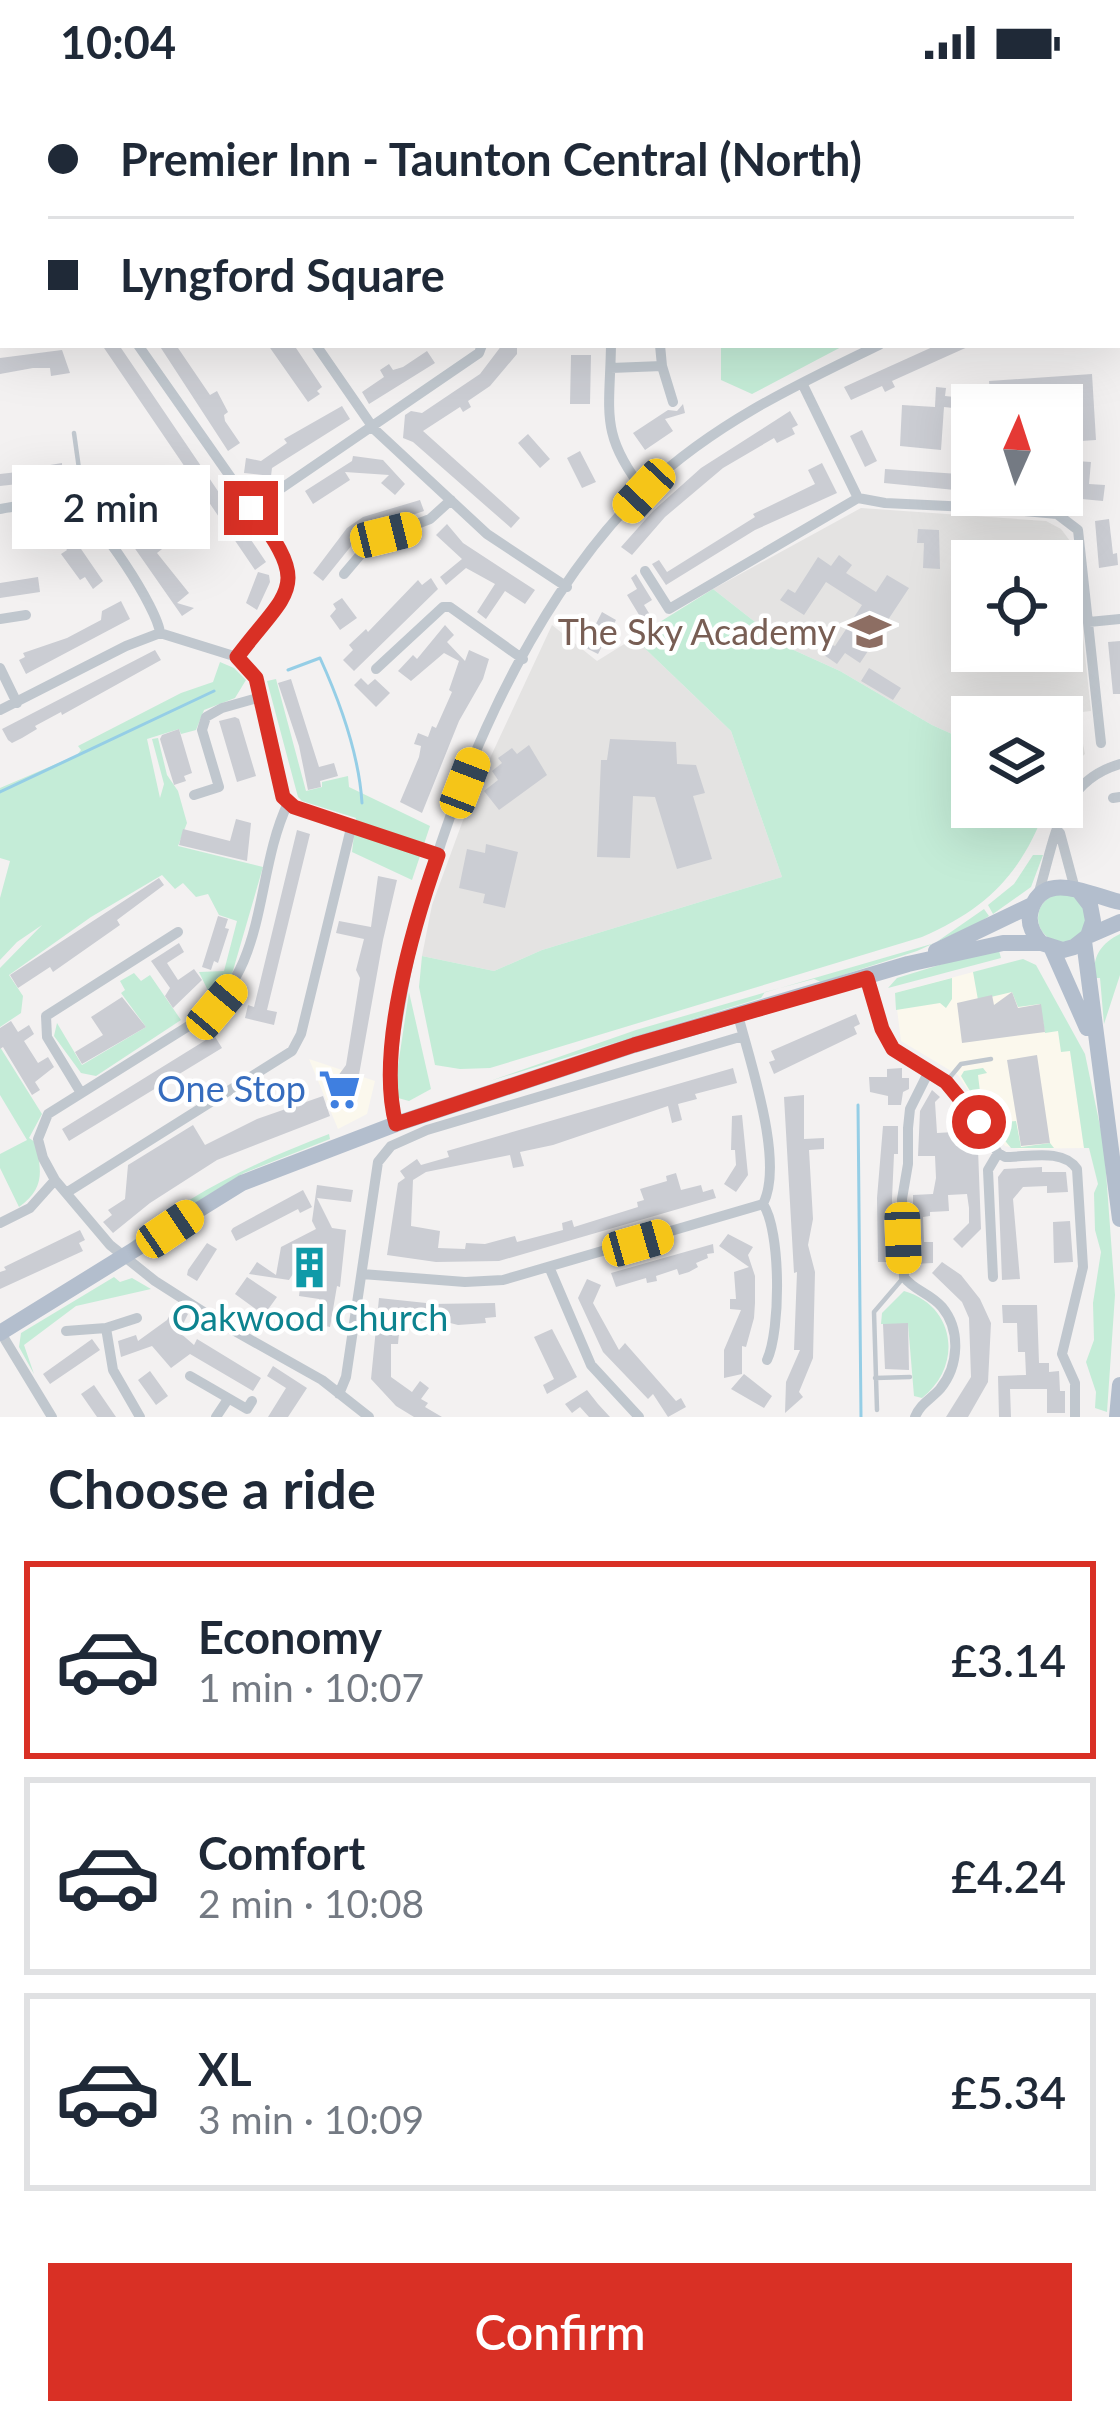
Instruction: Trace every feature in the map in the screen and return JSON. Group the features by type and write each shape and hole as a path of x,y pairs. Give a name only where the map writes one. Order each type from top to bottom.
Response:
{"main road":[{"path":"908,964 1055,887 1120,902"},
{"path":"1077,891 1093,912 1086,939 1120,1219"},
{"path":"1035,901 1030,926 1070,983 1096,1051"},
{"path":"0,1333 242,1184 396,1124 908,964 1001,943 1064,950 1120,922"},
{"path":"1117,1417 1120,1385"}],"street":[{"path":"140,348 280,550 287,591 278,611 237,657"},
{"path":"318,348 371,425 487,534 567,587"},
{"path":"251,508 481,348"},
{"path":"611,348 610,431 625,468 644,491"},
{"path":"660,348 673,402"},
{"path":"396,1124 388,1085 414,930 478,747 567,587 596,545 644,491 715,431 874,348"},
{"path":"611,368 662,366"},
{"path":"802,383 858,498"},
{"path":"645,571 664,612 858,498 885,503 951,502"},
{"path":"344,574 372,541 430,519 451,500"},
{"path":"0,508 61,502 84,511 156,613 160,633"},
{"path":"1060,516 1073,524 1080,544 1093,727 1101,743"},
{"path":"363,552 374,562"},
{"path":"376,669 442,607 450,607 523,659"},
{"path":"0,619 26,615"},
{"path":"1089,622 1120,619"},
{"path":"0,710 160,633 237,657 256,678 287,802 250,941 232,988 217,1007 48,1114 40,1133 43,1158 110,1245 369,1417"},
{"path":"0,668 17,703"},
{"path":"194,795 219,788 202,730 206,716 261,697"},
{"path":"1035,901 1070,795 1083,782 1120,764"},
{"path":"287,802 438,855"},
{"path":"66,1192 292,1051 301,1034 352,824"},
{"path":"1060,830 1077,891"},
{"path":"155,929 164,942"},
{"path":"81,1093 47,1037 46,1016 178,932"},
{"path":"867,978 893,1049 946,1082 998,1153 1006,1157 1061,1156 1072,1160 1077,1169 1083,1267 1063,1354 1075,1383 1076,1417"},
{"path":"738,1015 762,1094 769,1188 763,1204 772,1222 775,1264 776,1336 767,1360"},
{"path":"339,1394 346,1377 378,1162 391,1146 427,1130 743,1036"},
{"path":"915,1417 950,1373 955,1334 942,1307 904,1277 902,1198 910,1109 928,1072"},
{"path":"994,1276 988,1171 998,1153"},
{"path":"0,1223 30,1208 56,1180"},
{"path":"362,1274 503,1280 763,1204"},
{"path":"550,1269 591,1365 639,1417"},
{"path":"66,1331 106,1328 136,1318"},
{"path":"106,1328 113,1370 140,1417"},
{"path":"0,1333 52,1417"},
{"path":"190,1376 247,1409 252,1401"},
{"path":"216,1417 228,1399"}],"lane":[{"path":"74,433 82,490 75,506"},
{"path":"946,1082 961,1064 991,1059"},
{"path":"878,1410 874,1312 904,1277"},
{"path":"875,1378 910,1377"}],"shaded area":[{"name":"The Sky Academy","path":"861,508 1046,521 1069,540 951,540 951,672 1083,672 1083,637 1091,711 1083,712 1083,696 951,696 951,734 787,647 713,589"},
{"path":"552,625 597,661 634,638 731,731 782,877 542,950 494,971 422,956 432,905 470,801"},
{"path":"1013,967 1037,977 1070,1050 1084,1148 1005,1146 958,1075 901,1041 895,993 973,972"},
{"path":"309,1059 375,1081 367,1114 338,1129"}],"green space":[{"path":"721,348 839,348 752,394 721,380"},
{"path":"713,589 787,647 951,734 951,828 1036,830 999,886 965,914 922,937 490,1068 435,1065 419,987 422,956 494,971 542,950 782,877 731,731 634,638"},
{"path":"220,662 246,680 235,698 204,710 196,730 181,734 179,729 147,739 160,798 164,784 152,739 158,738 167,775 178,791 187,823 178,846 263,867 232,974 212,999 199,972 224,971 237,921 219,915 208,894 196,897 183,883 175,889 162,875 91,917 9,975 23,996 21,1013 0,1027 0,968 42,925 0,960 0,898 10,861 0,858 0,788 77,755 78,746 181,693 213,682"},
{"path":"276,679 306,791 348,776 349,787 430,826 412,880 352,852 356,818 298,797 267,681"},
{"path":"1033,855 1043,855 1031,887 993,914 988,905 1014,884"},
{"path":"1062,894 1079,901 1086,918 1079,935 1062,942 1045,935 1038,918 1045,901"},
{"path":"984,909 989,916 980,922 936,942"},
{"path":"1120,934 1120,975 1104,1024 1095,963 1107,942"},
{"path":"933,943 821,982 814,979 783,987"},
{"path":"998,947 1001,958 888,988 897,978"},
{"path":"1023,959 1036,965 1085,1054 1104,1145 1115,1295 1107,1412 1095,1408 1096,1392 1086,1362 1094,1340 1093,1303 1101,1252 1095,1230 1098,1184 1089,1148 1084,1148 1070,1051 1061,1052 1058,1031 1045,1033 1040,1004 1018,1007 1012,992 978,1000 973,972"},
{"path":"134,973 141,981 150,975 181,1020 96,1076 81,1073 54,1036 57,1023 82,1065 146,1027 121,993 125,990 120,981"},
{"path":"952,978 952,999 946,1008 940,1003 896,1010 895,993"},
{"path":"409,992 431,1089 409,1101 398,1098 395,1086"},
{"path":"765,993 761,998 490,1081 636,1030"},
{"path":"0,1047 42,1114 29,1138 35,1142 39,1178 19,1207 0,1168 0,1154 27,1140 0,1095"},
{"path":"983,1068 987,1073 978,1075 982,1109 991,1108 997,1131 1006,1130 1005,1122 1016,1121 1021,1147 1050,1143 1054,1148 1011,1148 999,1139 961,1076 964,1071"},
{"path":"329,1134 330,1139 244,1173 129,1244 224,1180"},
{"path":"114,1277 120,1282 132,1278 151,1289 76,1306 24,1345 34,1374 19,1347 21,1333"},
{"path":"904,1291 935,1310 948,1338 944,1370 922,1398 914,1396 908,1324 881,1324 882,1313"}],"building":[{"path":"104,348 121,348 266,562 255,570"},
{"path":"161,348 178,348 210,395 217,391 228,412 225,421 240,443 228,451"},
{"path":"270,348 296,348 322,387 308,402"},
{"path":"500,348 517,348 490,386 468,401 471,407 463,412 460,407 423,431 520,518 511,528 403,438 405,415 422,413 480,374"},
{"path":"930,348 965,348 892,381 895,387 885,392 882,386 851,400 844,387"},
{"path":"62,350 70,373 51,376 50,368 33,368 0,374 0,358"},
{"path":"427,351 435,363 369,404 362,392 384,377 380,370 389,364 393,370 403,367"},
{"path":"571,355 591,355 590,404 570,404"},
{"path":"1092,374 1096,440 1083,441 1083,384 989,381"},
{"path":"936,387 946,388 951,408 944,407 941,450 900,446 902,405 935,407"},
{"path":"683,404 685,413 665,419 673,431 645,450 633,433"},
{"path":"342,406 350,419 272,468 271,476 244,473 246,458 261,461 287,443 284,439"},
{"path":"790,411 798,425 792,428 795,434 777,443 774,438 723,468 665,517 632,555 621,547 701,468"},
{"path":"862,430 877,461 865,467 850,436"},
{"path":"528,434 550,459 540,468 518,443"},
{"path":"580,451 596,482 582,488 567,458"},
{"path":"353,456 383,460 405,484 395,495 381,483 389,475 345,472 350,480 313,504 305,491"},
{"path":"1083,461 1091,462 1089,484 1105,485 1103,501 1083,499"},
{"path":"62,463 62,467 72,466 73,478 0,486 0,474"},
{"path":"822,463 837,493 755,530 666,585 652,564 659,560 667,572 755,517 753,514 815,484 808,470"},
{"path":"885,469 951,473 951,490 884,483"},
{"path":"102,480 142,533 147,529 162,549 157,553 189,593 177,603 194,608 182,616 92,487"},
{"path":"420,500 424,511 374,528 356,540 323,581 313,573 347,528 363,517"},
{"path":"1109,519 1118,565 1099,568 1095,521"},
{"path":"447,524 463,543 535,590 525,604 505,591 486,619 477,612 495,584 466,568 446,585 440,577 462,559 436,535"},
{"path":"918,529 939,530 940,569 923,568 924,543 917,543"},
{"path":"68,530 103,581 93,589 61,554 67,550 58,537"},
{"path":"839,555 852,565 846,573 876,592 887,575 909,588 882,629 875,624 862,643 870,648 860,663 845,653 837,664 824,655 862,605 826,582 804,615 780,600 788,589 795,593 818,557 831,566"},
{"path":"258,572 269,575 270,582 257,610 246,603"},
{"path":"636,574 652,600 644,605 655,623 647,628 627,595 637,589 631,578"},
{"path":"38,577 40,592 0,598 0,583"},
{"path":"431,578 438,589 354,671 343,660 353,650 349,645 418,580 422,585"},
{"path":"342,598 357,618 340,630 330,616 336,609 333,604"},
{"path":"121,601 130,619 26,674 19,660 25,657 23,653 101,620 102,611"},
{"path":"602,612 616,620 598,654 584,647"},
{"path":"445,625 454,635 447,642 465,661 469,650 489,659 422,813 400,802 419,757 421,746 414,744 418,733 428,737 432,726 436,728 459,661 444,653 411,681 398,671 413,655 417,659"},
{"path":"1120,641 1120,694 1113,694 1108,642"},
{"path":"155,650 161,660 35,726 22,738 8,740 2,729"},
{"path":"869,668 901,688 893,700 861,681"},
{"path":"361,678 368,685 375,679 390,693 376,707 354,685"},
{"path":"291,679 319,767 334,763 338,776 308,790 278,683"},
{"path":"235,717 256,776 237,782 219,721"},
{"path":"179,729 192,773 174,785 160,739"},
{"path":"610,739 676,742 677,764 696,765 705,793 693,796 712,859 677,869 655,797 633,796 630,858 597,857 601,760 607,760"},
{"path":"529,745 547,775 499,810 484,791 498,780 492,771 502,763 498,758 512,748 517,754"},
{"path":"236,819 251,823 247,861 179,845 183,829 230,841"},
{"path":"297,830 310,834 267,1010 277,1012 274,1025 245,1018 248,1005 254,1007"},
{"path":"486,844 518,852 505,908 483,903 485,894 459,888 467,849 485,853"},
{"path":"378,876 397,880 357,1086 344,1105 327,1091 346,1065 364,939 336,933 339,921 371,927"},
{"path":"159,878 164,885 117,920 120,925 53,972 50,967 18,988 10,975"},
{"path":"218,916 228,919 225,928 229,929 211,970 202,967"},
{"path":"179,943 184,952 167,963 178,980 194,969 202,980 173,1008 165,996 170,988 151,961"},
{"path":"1012,992 1018,1008 1041,1004 1045,1032 962,1043 957,1003 992,995 994,1005"},
{"path":"122,997 146,1027 82,1064 75,1052 103,1035 91,1017"},
{"path":"856,1014 857,1034 774,1074 771,1051"},
{"path":"11,1021 18,1032 29,1025 34,1034 24,1041 38,1063 48,1057 54,1067 35,1082 40,1090 32,1095 3,1047 0,1049 0,1028"},
{"path":"214,1035 222,1048 69,1141 62,1129"},
{"path":"1037,1055 1050,1143 1021,1146 1007,1060"},
{"path":"733,1068 737,1083 695,1094 697,1099 678,1104 682,1120 672,1123 668,1106 520,1152 524,1166 513,1168 510,1155 426,1172 413,1180 411,1226 440,1231 438,1248 465,1249 466,1243 485,1244 515,1236 517,1242 563,1230 562,1223 572,1220 574,1227 638,1207 637,1202 644,1200 640,1189 667,1181 666,1176 676,1173 681,1190 701,1185 703,1192 713,1189 716,1198 499,1261 436,1262 387,1255 398,1183 405,1178 400,1171 417,1159 421,1165 449,1157 447,1151"},
{"path":"902,1068 909,1089 903,1092 901,1105 888,1105 888,1096 870,1092 869,1077 887,1077 887,1069"},
{"path":"932,1090 940,1097 935,1102 937,1133 971,1131 972,1150 978,1149 981,1229 962,1248 953,1239 969,1223 969,1208 967,1194 948,1195 949,1211 923,1217 924,1242 933,1242 933,1263 913,1264 913,1195 933,1194 936,1178 935,1156 918,1156 920,1111"},
{"path":"804,1095 804,1139 824,1138 824,1149 809,1150 813,1219 808,1245 815,1272 813,1358 799,1392 803,1397 785,1413 786,1382 800,1350 794,1350 797,1272 784,1097"},
{"path":"323,1096 330,1116 217,1160 113,1233 103,1222 112,1215 108,1210 125,1199 128,1165 193,1125 205,1145 257,1119"},
{"path":"742,1115 748,1175 736,1192 724,1184 736,1165 735,1150 731,1150 732,1116"},
{"path":"883,1126 898,1126 892,1199 894,1262 878,1262"},
{"path":"1042,1167 1042,1172 1066,1172 1068,1192 1047,1193 1047,1186 1023,1187 1013,1199 1020,1279 1002,1280 998,1177 1004,1169"},
{"name":"Oakwood Church","path":"317,1185 353,1190 351,1202 317,1198 332,1228 346,1230 330,1327 315,1324 319,1299 299,1296 304,1257 289,1280 249,1274 257,1262 276,1275 281,1247 316,1229 312,1221"},
{"path":"303,1190 312,1207 300,1213 298,1209 236,1241 233,1228"},
{"path":"1070,1221 1073,1262 1054,1263 1053,1222"},
{"path":"80,1230 83,1251 0,1289 4,1267"},
{"path":"728,1234 753,1247 748,1255 755,1276 755,1303 746,1347 742,1346 742,1374 724,1378 724,1350 741,1310 730,1309 730,1299 736,1299 734,1272 749,1267 719,1246"},
{"path":"207,1243 217,1249 197,1281 187,1275 188,1270"},
{"path":"713,1244 714,1253 689,1272 679,1275 677,1269 656,1276 657,1281 647,1283 646,1278 616,1287 611,1273"},
{"path":"942,1262 961,1275 991,1323 988,1382 968,1417 946,1417 971,1377 969,1318 962,1302 932,1273"},
{"path":"247,1277 277,1297 264,1315 235,1294"},
{"path":"587,1279 601,1285 593,1303 619,1350 625,1343 686,1407 668,1417 653,1394 648,1399 603,1352 578,1298"},
{"path":"379,1298 426,1303 426,1312 406,1310 405,1322 400,1322 398,1344 391,1344 391,1377 412,1392 420,1381 429,1388 421,1399 442,1417 414,1417 396,1406 371,1379"},
{"path":"495,1303 496,1317 485,1318 486,1323 458,1325 431,1318 431,1304"},
{"path":"1002,1305 1037,1305 1039,1363 1049,1363 1049,1372 1059,1371 1065,1413 1047,1413 1047,1389 1010,1389 1011,1417 999,1417 998,1376 1026,1375 1025,1352 1018,1352 1017,1323 1003,1323"},
{"path":"175,1306 188,1314 179,1332 194,1345 197,1339 261,1378 253,1391 190,1354 171,1368 152,1346 121,1357 118,1341 136,1335 138,1341 167,1320"},
{"path":"908,1323 909,1370 885,1369 883,1324"},
{"path":"552,1329 577,1377 547,1394 543,1385 554,1379 534,1337"},
{"path":"92,1339 100,1350 50,1384 43,1374"},
{"path":"273,1366 307,1388 288,1417 268,1417 286,1388 267,1376"},
{"path":"150,1371 168,1396 156,1405 138,1380"},
{"path":"744,1374 772,1396 764,1408 731,1389"},
{"path":"94,1385 116,1417 97,1417 81,1394"},
{"path":"587,1390 610,1417 589,1417 580,1407 572,1413 565,1404"}],"waterway":[{"path":"288,670 320,658 347,729 362,803"},
{"path":"0,792 214,691"},
{"path":"858,1105 861,1417"}],"place":[{"name":"The Sky Academy","path":"870,632"},
{"name":"One Stop","path":"340,1089"},
{"name":"Oakwood Church","path":"310,1268"}],"route":[{"path":"251,508 280,550 287,591 278,611 237,657 256,678 283,797 294,807 438,855 414,930 395,1034 388,1085 396,1124 634,1045 867,978 893,1049 946,1082 979,1122"}]}
